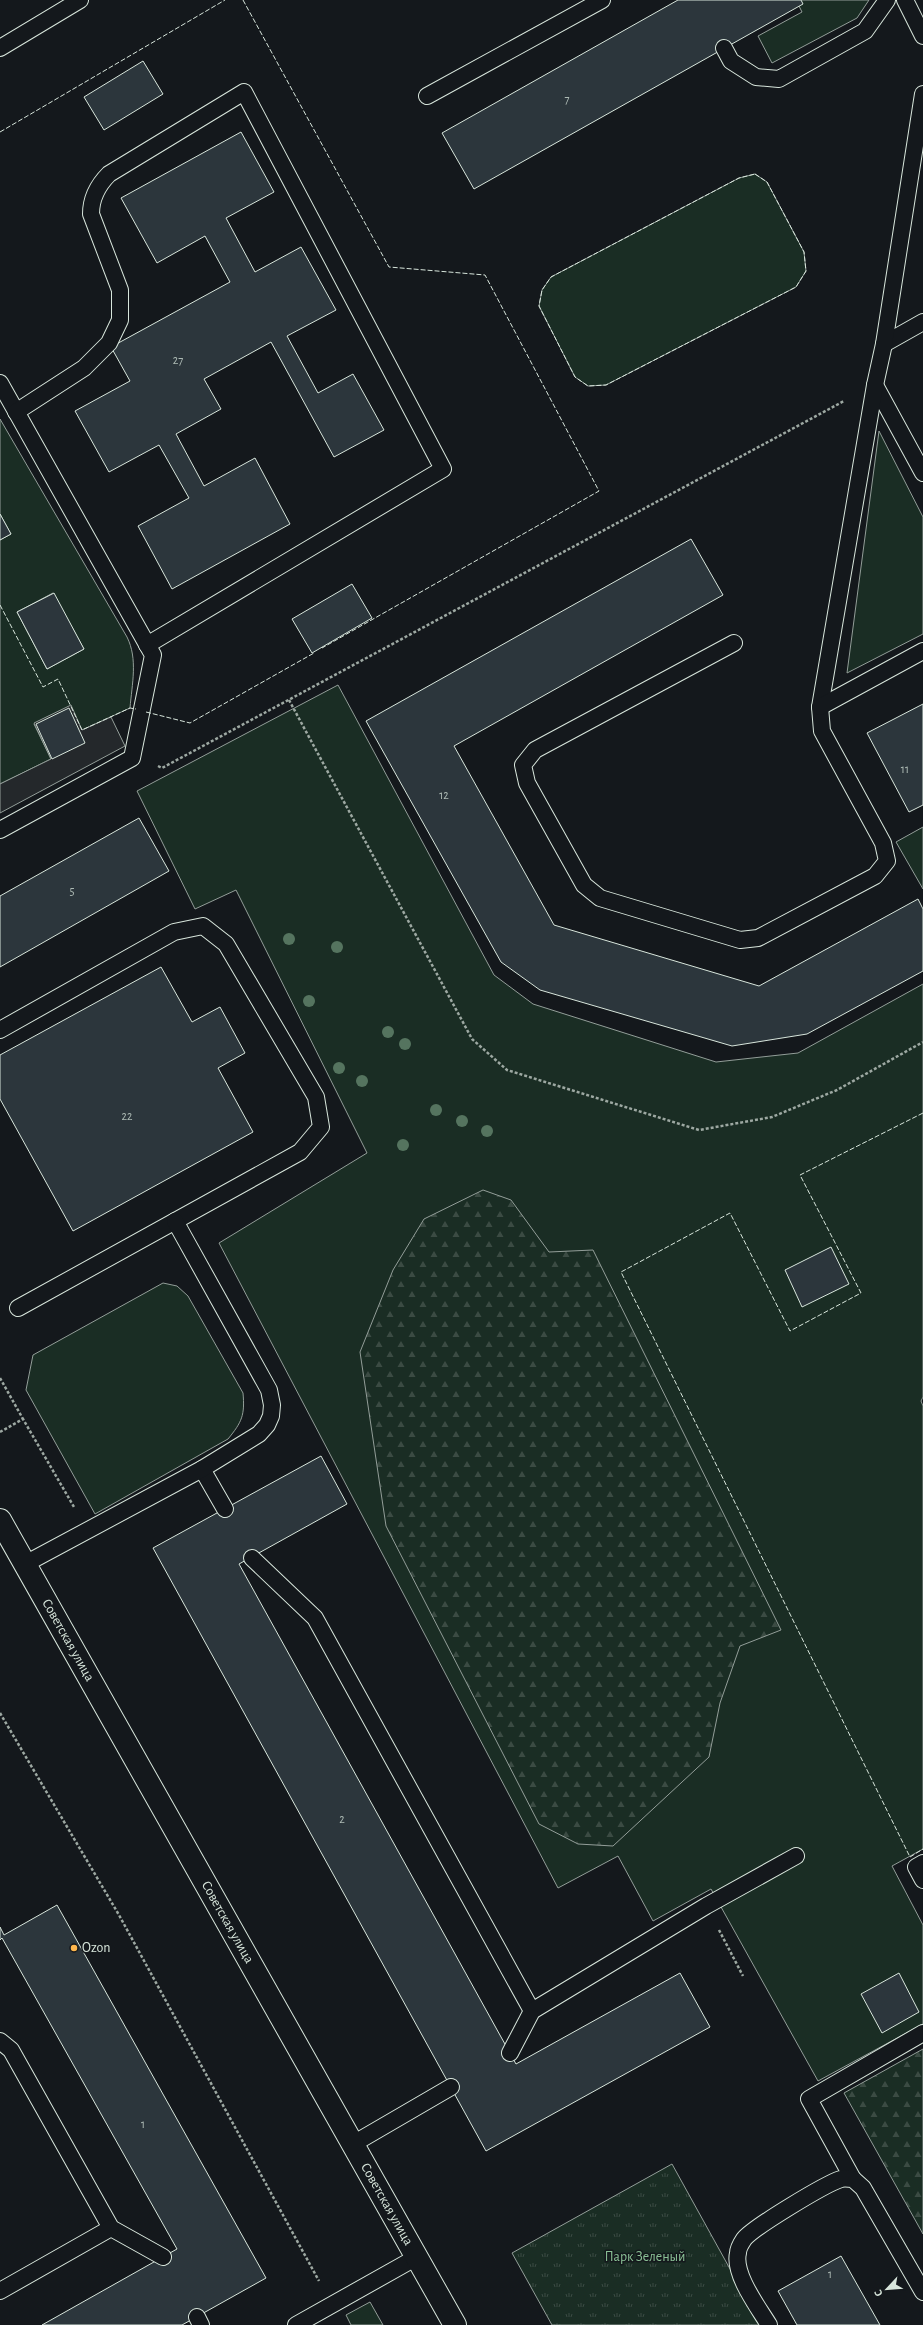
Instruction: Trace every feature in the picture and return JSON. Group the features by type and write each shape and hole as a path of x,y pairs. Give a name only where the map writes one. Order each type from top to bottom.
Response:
{"street":[{"name":"Советская улица","path":"0,1520 455,2325"}],"lane":[{"path":"0,48 80,0"},
{"path":"427,96 602,0"},
{"path":"724,48 731,61 756,76 779,79 865,31 887,0"},
{"path":"904,0 923,36"},
{"path":"16,412 84,368 109,343 120,320 120,290 91,214 91,201 101,182 109,174 244,92 443,468 147,645"},
{"path":"734,642 536,750 524,765 527,783 584,885 600,898 740,940 758,938 875,876 887,861 883,843 822,731 820,707 875,385 884,344 923,94"},
{"path":"884,344 923,322"},
{"path":"0,383 153,655 132,758 0,830"},
{"path":"875,385 923,473"},
{"path":"820,707 923,651"},
{"path":"0,1030 174,932 203,926 226,944 316,1097 321,1127 300,1152 18,1308"},
{"path":"25,1564 202,1469 259,1434 267,1426 272,1406 269,1390 175,1221"},
{"path":"202,1469 225,1510"},
{"path":"252,1558 315,1618 532,2011"},
{"path":"510,2053 532,2011 706,1906 796,1856"},
{"path":"923,1863 916,1867 923,1880"},
{"path":"923,2033 809,2099 853,2179 863,2188 923,2292"},
{"path":"0,2041 11,2050 111,2228 163,2257"},
{"path":"353,2144 451,2087"},
{"path":"769,2325 744,2282 738,2266 737,2253 744,2239 759,2227 825,2186 842,2179 853,2179"},
{"path":"0,2292 111,2228"},
{"path":"296,2325 417,2257"}],"path":[{"path":"132,758 162,768 875,385"},
{"path":"289,700 472,1039 507,1070 699,1130 772,1117 837,1090 923,1042"},
{"path":"0,1378 88,1530"},
{"path":"0,1432 23,1419"},
{"path":"0,1713 119,1915 333,2304"},
{"path":"706,1906 743,1976"}],"green space":[{"path":"796,0 869,0 857,18 772,63 758,36 802,12"},
{"path":"755,174 767,182 804,252 806,271 796,287 606,385 588,386 575,377 539,306 542,290 551,277 739,178"},
{"path":"0,419 127,637 132,654 133,672 130,708 82,730 34,724 51,759 0,784 0,540 11,534 0,514","holes":["53,593 84,649 47,669 17,612"]},
{"path":"879,431 923,517 923,634 847,673"},
{"path":"338,685 494,975 533,1004 716,1062 798,1053 923,984 923,1397 921,1401 923,1406 923,1849 892,1866 923,1925 923,2024 818,2081 711,1889 653,1921 618,1856 558,1888 219,1243 367,1153 236,890 195,909 137,791"},
{"path":"923,827 923,889 896,842"},
{"path":"483,1190 511,1200 549,1252 593,1250 781,1630 740,1646 720,1703 709,1757 613,1846 578,1844 539,1824 386,1526 360,1352 393,1270 424,1219"},
{"path":"163,1283 177,1286 188,1296 243,1393 242,1418 237,1428 228,1439 95,1514 26,1390 33,1355"},
{"path":"923,2049 923,2234 844,2093"},
{"name":"Парк Зеленый","path":"672,2164 761,2325 552,2325 512,2253"},
{"path":"370,2302 383,2325 351,2325 346,2315"}],"shaded area":[{"path":"71,705 82,730 111,717 125,746 0,813 0,784 51,759 34,723"}],"building":[{"path":"678,0 801,0 803,4 474,189 442,133"},
{"path":"143,61 163,94 104,130 84,97"},
{"path":"241,132 274,192 226,218 255,272 301,247 336,310 287,336 318,393 353,374 384,430 334,457 271,342 204,379 221,409 176,434 204,486 255,458 290,524 172,589 138,526 189,498 159,445 109,472 75,411 130,381 111,347 230,282 205,236 157,263 121,198"},
{"path":"0,514 11,534 0,540"},
{"path":"691,539 723,595 454,746 554,925 759,986 918,899 923,909 923,971 807,1034 732,1046 540,990 501,962 366,721"},
{"path":"352,584 372,618 312,653 292,619"},
{"path":"54,593 84,649 47,669 17,612"},
{"path":"923,704 923,805 909,812 867,733"},
{"path":"69,708 85,743 52,759 36,724"},
{"path":"139,818 169,871 0,967 0,896"},
{"path":"161,967 192,1022 220,1007 245,1053 218,1068 253,1132 73,1231 0,1099 0,1055"},
{"path":"831,1247 849,1284 802,1307 785,1270"},
{"path":"321,1456 347,1504 239,1564 516,2064 680,1973 710,2027 486,2151 153,1548"},
{"path":"57,1905 266,2278 182,2325 42,2325 177,2249 2,1938 0,1940 0,1927 4,1935"},
{"path":"899,1973 919,2012 882,2033 861,1994"},
{"path":"841,2256 880,2325 797,2325 778,2291"}],"fence":[{"path":"0,132 225,0"},
{"path":"243,0 389,267 485,275 599,491 322,648"},
{"path":"755,174 767,182 804,252 806,271 796,287 606,385 588,386 575,377 539,306 542,290 551,277 739,178 755,174"},
{"path":"0,605 43,687 58,679 82,730 130,708 136,709"},
{"path":"146,712 190,723 314,653"},
{"path":"923,1113 800,1175 861,1293 790,1331 730,1213 621,1272 910,1857 923,1849"}],"place":[{"name":"Ozon","path":"74,1948"}]}
